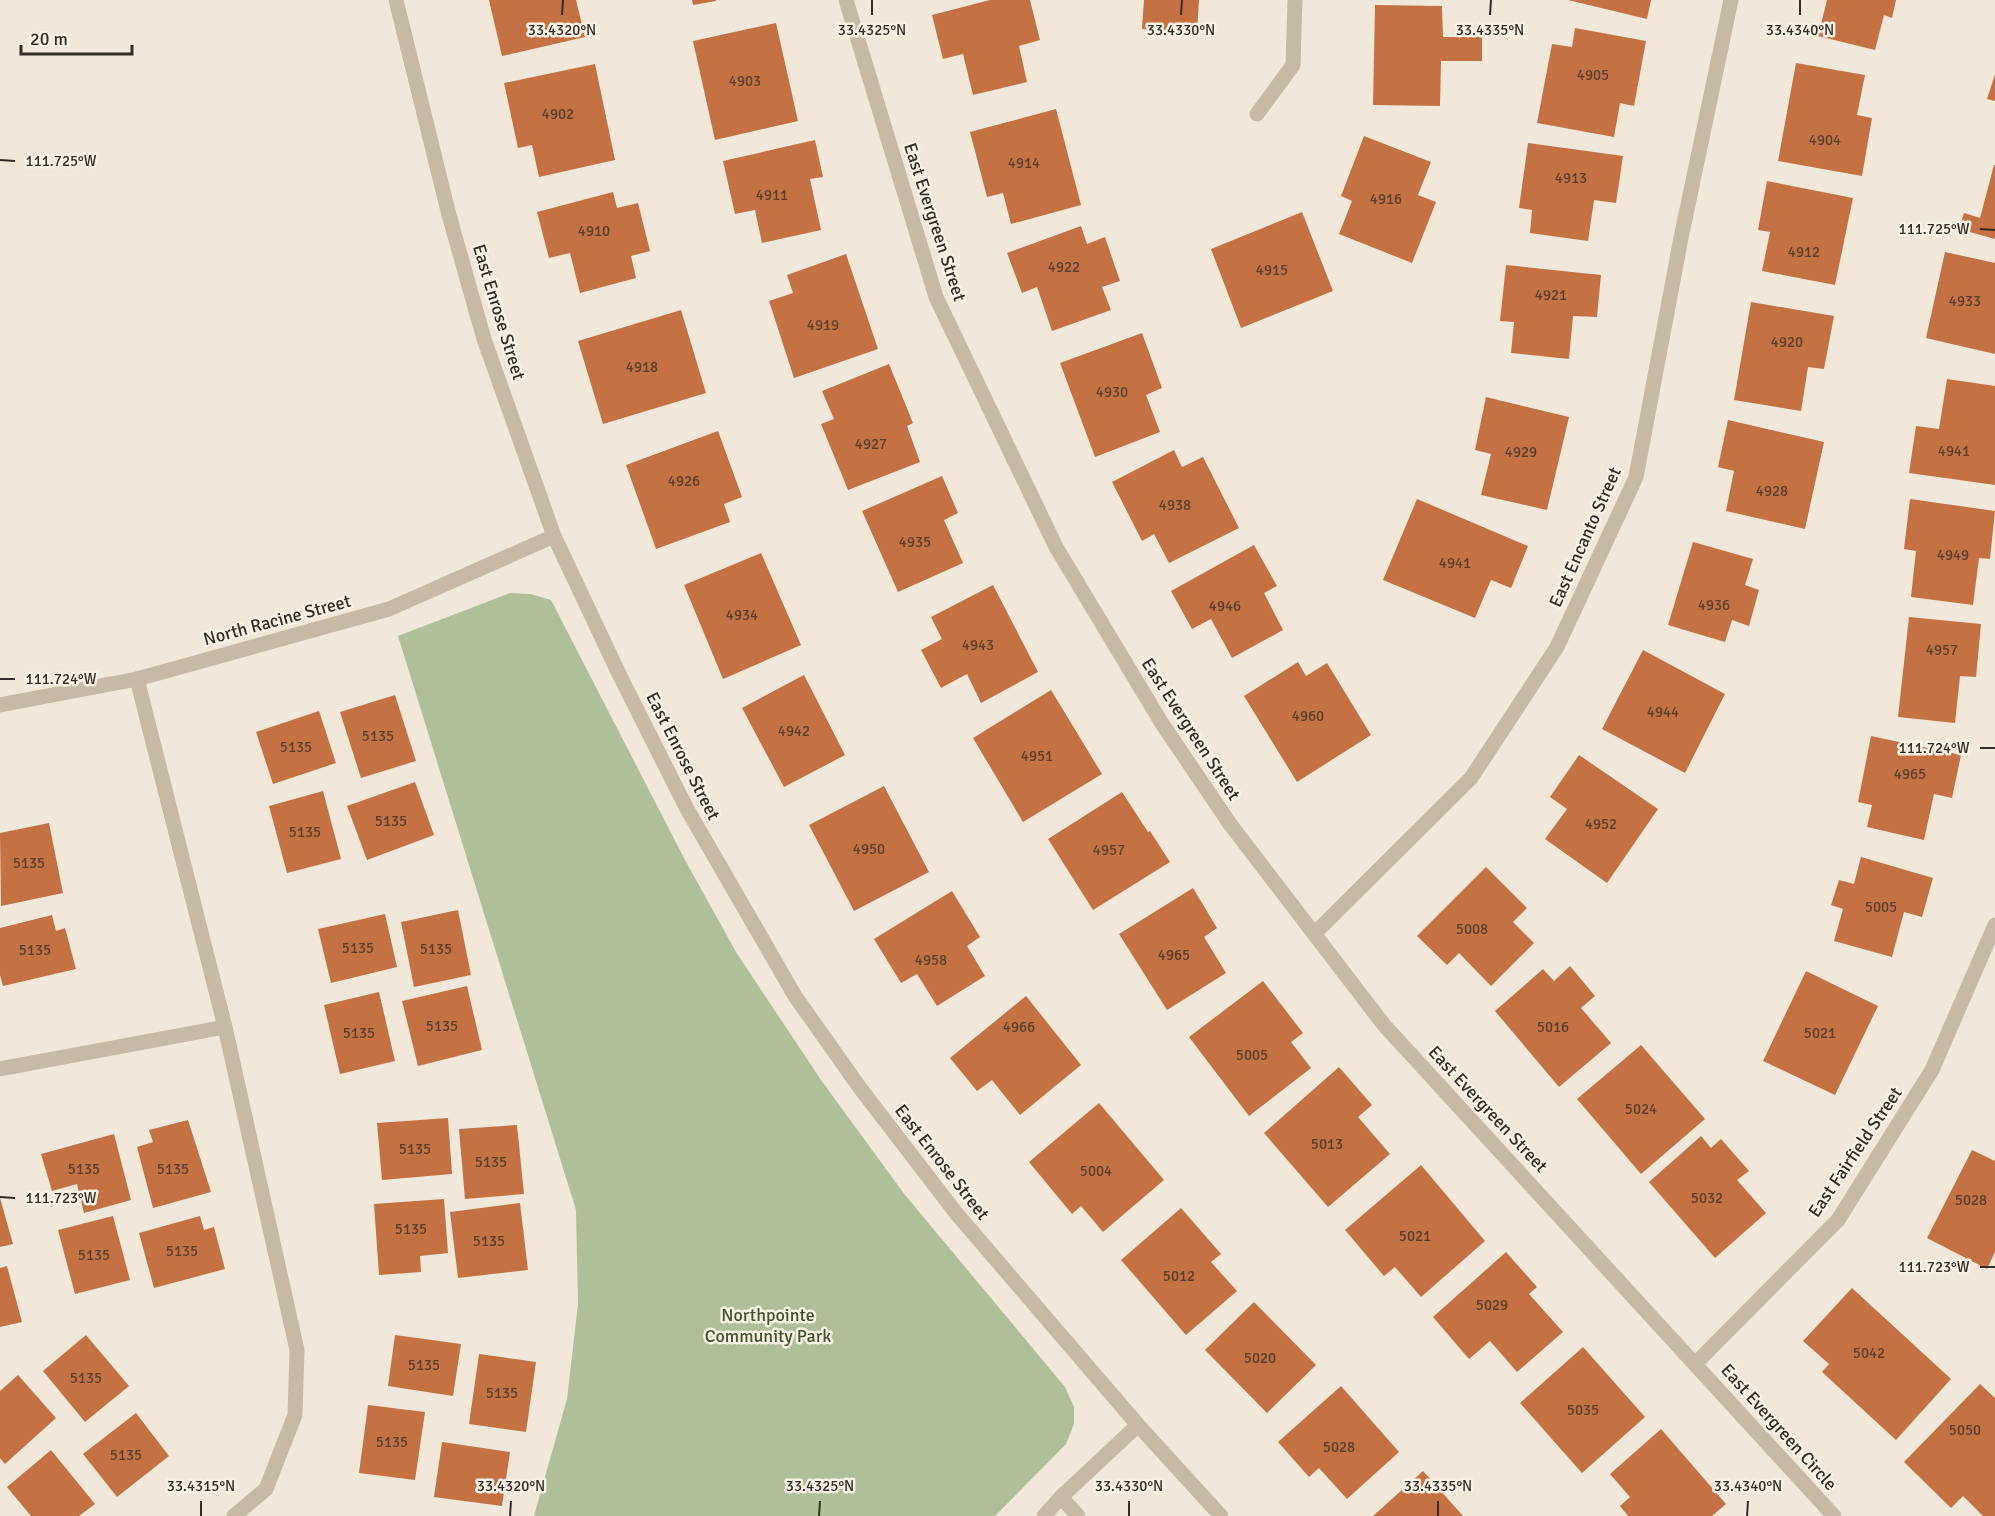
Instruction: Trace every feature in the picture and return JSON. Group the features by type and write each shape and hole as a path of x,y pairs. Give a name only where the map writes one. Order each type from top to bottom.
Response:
{"street":[{"name":"East Enrose Street","path":"396,0 449,215 484,339 554,536 620,676 687,809 795,996 860,1088 956,1213 1138,1425 1221,1516"},
{"name":"East Evergreen Street","path":"846,0 936,297 1056,547 1161,722 1230,824 1384,1025 1695,1364"},
{"path":"1257,114 1293,64 1295,0"},
{"name":"East Encanto Street","path":"1314,934 1471,778 1557,647 1636,477 1681,238 1731,0"},
{"name":"North Racine Street","path":"0,705 136,679 389,609 554,536"},
{"path":"136,679 225,1027 297,1350 295,1415 266,1489 234,1516"},
{"name":"East Fairfield Street","path":"1695,1364 1838,1220 1932,1070 1995,925"},
{"path":"0,1069 225,1027"},
{"name":"East Evergreen Circle","path":"1695,1364 1834,1516"},
{"path":"1044,1516 1061,1497 1138,1425"},
{"path":"1061,1497 1078,1516"}],"green space":[{"name":"Northpointe Community Park","path":"510,593 530,594 551,600 685,860 736,952 821,1080 905,1195 1065,1387 1074,1407 1074,1424 1066,1444 995,1516 534,1516 567,1399 578,1304 576,1210 398,636"}],"building":[{"path":"489,0 576,0 585,37 502,56"},
{"path":"692,0 716,0 716,1 693,5"},
{"path":"990,0 1030,0 1040,40 1019,46 1027,82 973,95 963,54 943,59 932,15"},
{"path":"1144,0 1199,0 1197,32 1142,29"},
{"path":"1568,0 1651,0 1647,19"},
{"path":"1827,0 1896,0 1892,18 1884,15 1875,50 1818,36"},
{"path":"1375,5 1442,6 1443,37 1482,37 1482,61 1441,61 1440,106 1373,105"},
{"path":"776,23 798,121 715,140 693,41"},
{"path":"1575,28 1646,41 1634,106 1620,103 1614,137 1537,123 1552,44 1572,47"},
{"path":"1796,63 1865,75 1857,115 1872,118 1862,176 1778,161"},
{"path":"595,64 615,160 539,177 532,145 518,148 504,83"},
{"path":"1995,74 1995,101 1987,99"},
{"path":"1056,109 1081,205 1011,224 1003,193 987,197 970,132"},
{"path":"1364,136 1431,162 1418,195 1436,202 1412,263 1339,234 1352,201 1341,196"},
{"path":"815,140 823,177 810,179 821,230 762,243 755,210 735,214 723,161"},
{"path":"1528,143 1623,156 1616,203 1594,200 1588,241 1530,233 1532,210 1519,208"},
{"path":"1994,165 1995,239 1959,229 1964,213 1980,218"},
{"path":"1767,181 1853,198 1835,285 1762,271 1770,232 1758,230"},
{"path":"613,192 617,208 638,203 650,251 631,256 636,278 580,293 570,253 549,258 537,212"},
{"path":"1302,212 1333,291 1241,328 1211,249"},
{"path":"1081,226 1087,244 1105,237 1120,281 1102,287 1111,310 1052,331 1037,287 1022,293 1007,253"},
{"path":"1945,252 1995,263 1995,354 1926,338"},
{"path":"846,254 878,349 794,378 769,301 793,293 787,275"},
{"path":"1506,265 1601,275 1597,317 1573,316 1569,359 1511,353 1514,322 1500,321"},
{"path":"1751,302 1834,316 1824,369 1808,367 1801,411 1734,400"},
{"path":"681,310 706,393 603,424 578,341"},
{"path":"1142,333 1162,388 1146,395 1160,432 1095,457 1060,363"},
{"path":"889,364 913,423 907,426 920,462 848,490 821,424 834,419 822,391"},
{"path":"1947,379 1995,386 1995,485 1909,473 1916,426 1939,429"},
{"path":"1486,397 1569,417 1547,510 1481,495 1491,454 1475,450"},
{"path":"1728,420 1824,442 1805,529 1726,511 1734,471 1718,467"},
{"path":"718,431 742,497 724,504 730,522 656,549 626,465"},
{"path":"1174,450 1182,467 1203,457 1239,528 1169,563 1154,534 1142,541 1112,482"},
{"path":"942,476 958,513 944,520 963,563 898,592 862,511"},
{"path":"1417,499 1528,546 1511,588 1491,580 1475,618 1383,580"},
{"path":"1910,499 1995,511 1990,559 1979,558 1973,605 1911,597 1916,551 1904,549"},
{"path":"1693,542 1753,559 1745,585 1759,590 1749,626 1732,620 1725,642 1668,625"},
{"path":"1254,545 1277,586 1264,593 1283,630 1232,658 1211,619 1192,629 1171,591"},
{"path":"761,553 801,645 723,679 684,585"},
{"path":"993,585 1038,672 981,703 967,674 941,688 921,650 942,639 931,617"},
{"path":"1909,617 1981,624 1976,677 1960,676 1955,723 1898,717"},
{"path":"1643,650 1725,694 1685,773 1602,729"},
{"path":"1298,662 1306,676 1327,663 1371,735 1297,782 1244,696"},
{"path":"804,675 845,755 784,787 742,708"},
{"path":"1051,690 1102,774 1023,822 973,738"},
{"path":"395,695 416,761 361,778 340,712"},
{"path":"319,711 336,763 273,784 256,732"},
{"path":"1871,736 1961,755 1952,798 1934,794 1924,840 1867,827 1872,805 1858,802"},
{"path":"1579,755 1658,809 1607,883 1545,839 1567,809 1550,797"},
{"path":"415,782 434,835 367,860 347,806"},
{"path":"884,786 929,872 854,911 809,825"},
{"path":"323,791 341,859 287,873 269,806"},
{"path":"1122,792 1170,862 1093,910 1048,839"},
{"path":"49,823 63,893 1,906 0,833"},
{"path":"1861,857 1933,878 1922,917 1904,912 1892,957 1834,941 1843,909 1831,905 1839,880 1854,884"},
{"path":"1486,867 1527,908 1513,922 1534,943 1491,986 1459,953 1447,965 1417,936"},
{"path":"1193,888 1217,928 1204,937 1226,973 1167,1010 1119,934"},
{"path":"952,891 980,937 967,946 985,976 937,1006 917,974 901,983 874,939"},
{"path":"458,910 471,975 414,987 401,922"},
{"path":"385,914 397,967 331,983 318,929"},
{"path":"52,915 56,931 65,928 76,969 3,986 0,975 0,928"},
{"path":"1570,966 1595,996 1581,1008 1611,1043 1559,1087 1495,1011 1543,969 1554,981"},
{"path":"1806,971 1878,1006 1835,1095 1763,1061"},
{"path":"1263,981 1303,1033 1291,1042 1311,1068 1249,1116 1189,1037"},
{"path":"467,986 482,1050 418,1066 402,1001"},
{"path":"379,992 395,1061 340,1074 324,1005"},
{"path":"1026,996 1081,1065 1020,1115 992,1080 977,1091 950,1058"},
{"path":"1641,1045 1705,1119 1641,1174 1577,1099"},
{"path":"1339,1067 1372,1105 1358,1117 1390,1154 1328,1207 1264,1133"},
{"path":"1099,1103 1164,1180 1103,1232 1081,1206 1072,1214 1029,1162"},
{"path":"448,1118 452,1174 382,1180 377,1123"},
{"path":"188,1120 211,1192 153,1208 137,1147 153,1142 149,1130"},
{"path":"517,1125 524,1194 465,1199 459,1129"},
{"path":"114,1134 131,1200 84,1213 77,1184 52,1191 41,1154"},
{"path":"1701,1136 1711,1148 1721,1139 1749,1171 1737,1180 1766,1213 1715,1258 1649,1182"},
{"path":"1972,1150 1995,1161 1995,1252 1987,1269 1927,1238"},
{"path":"1421,1165 1485,1241 1421,1297 1395,1267 1384,1276 1345,1230"},
{"path":"0,1198 13,1244 0,1247"},
{"path":"444,1199 448,1253 420,1256 421,1272 379,1275 374,1204"},
{"path":"520,1203 528,1270 458,1278 450,1212"},
{"path":"1181,1208 1221,1254 1211,1262 1237,1291 1186,1335 1121,1260"},
{"path":"113,1216 130,1280 75,1294 58,1230"},
{"path":"200,1216 204,1230 214,1227 225,1269 154,1288 139,1233"},
{"path":"1506,1252 1537,1287 1529,1294 1563,1332 1517,1372 1490,1341 1469,1359 1433,1317"},
{"path":"7,1266 22,1322 0,1327 0,1268"},
{"path":"1852,1288 1951,1379 1896,1440 1822,1372 1829,1364 1803,1341"},
{"path":"1254,1302 1316,1365 1267,1413 1205,1350"},
{"path":"86,1335 129,1386 85,1422 43,1371"},
{"path":"395,1335 461,1344 453,1396 388,1386"},
{"path":"1583,1347 1645,1417 1582,1473 1520,1403"},
{"path":"479,1354 536,1362 526,1432 469,1424"},
{"path":"18,1375 56,1418 5,1464 0,1458 0,1391"},
{"path":"1980,1384 1995,1398 1995,1516 1983,1516 1963,1496 1951,1508 1904,1462"},
{"path":"1341,1386 1399,1452 1347,1499 1319,1468 1309,1477 1278,1442"},
{"path":"368,1405 425,1412 415,1480 359,1473"},
{"path":"136,1413 169,1456 117,1497 83,1454"},
{"path":"1661,1429 1726,1504 1712,1516 1628,1516 1620,1506 1630,1497 1610,1474"},
{"path":"442,1442 510,1452 502,1506 434,1497"},
{"path":"51,1450 95,1504 79,1516 31,1516 7,1487"},
{"path":"1423,1471 1463,1516 1373,1516"}]}
